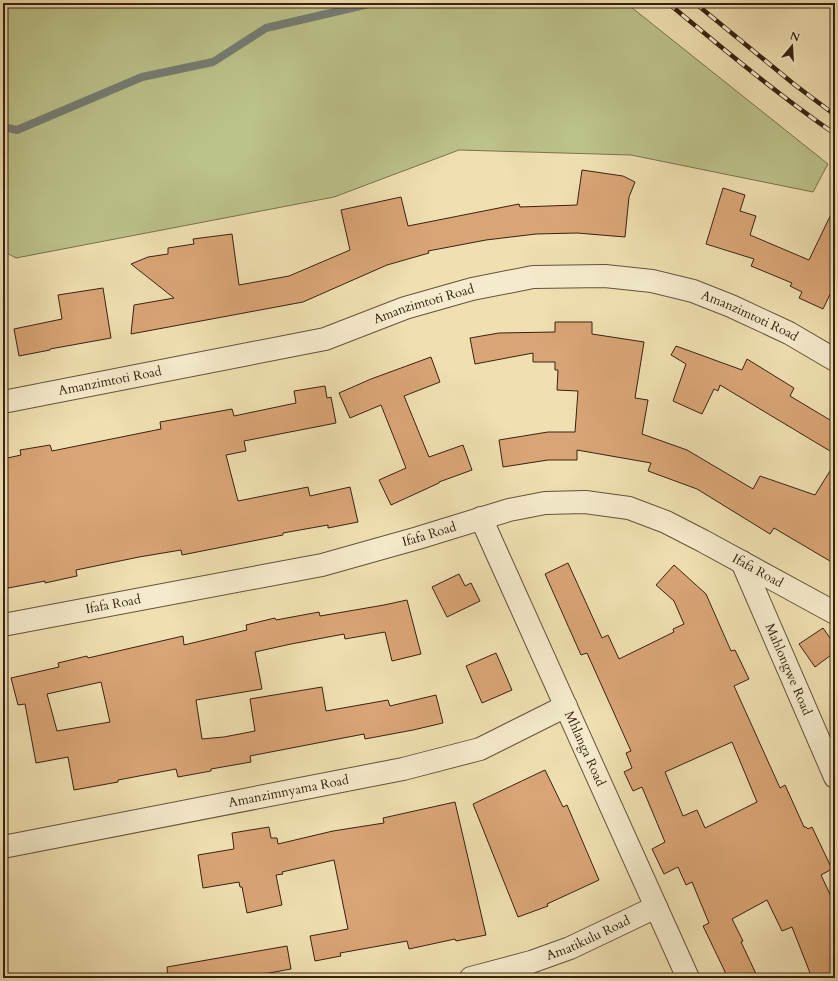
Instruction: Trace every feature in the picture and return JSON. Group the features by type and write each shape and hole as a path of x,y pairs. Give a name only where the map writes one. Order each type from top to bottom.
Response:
{"street":[{"name":"Amanzimtoti Road","path":"3,402 326,339 405,308 472,289 533,277 605,276 652,281 693,291 731,306 782,330 835,360"},
{"name":"Ifafa Road","path":"3,625 322,565 509,510 545,503 585,502 629,508 666,522 835,613"},
{"name":"Mhlanga Road","path":"481,518 688,978"},
{"name":"Mahlongwe Road","path":"742,562 835,777"},
{"name":"Amanzimnyama Road","path":"3,847 395,771 438,761 480,749 566,706"},
{"name":"Amatikulu Road","path":"471,978 531,962 570,948 656,906"}],"green space":[{"path":"3,3 626,3 828,164 813,192 631,155 459,150 334,197 16,258 3,251"}],"building":[{"path":"582,170 623,176 635,182 629,197 625,237 577,233 536,234 486,240 428,251 429,253 387,265 303,302 131,334 134,305 174,298 131,264 148,257 168,254 168,248 194,244 193,239 232,234 239,285 289,276 350,250 341,210 401,197 408,226 519,204 520,207 577,205"},
{"path":"723,188 745,195 740,211 756,216 750,235 809,260 835,206 835,284 823,309 799,298 802,292 790,286 792,283 751,266 754,259 706,244"},
{"path":"103,288 111,338 19,356 14,329 62,319 58,295"},
{"path":"555,322 592,322 592,334 644,342 635,398 648,400 642,434 687,450 753,489 760,476 815,495 835,463 835,564 774,528 770,534 697,489 648,471 651,463 577,450 577,460 548,460 503,467 499,440 548,432 575,432 578,391 557,390 558,370 555,370 555,362 533,362 533,353 475,364 470,338 499,333 555,332"},
{"path":"676,346 742,370 747,359 794,388 790,396 835,423 835,454 720,385 718,391 714,389 702,414 673,401 686,364 671,355"},
{"path":"431,357 440,382 404,396 429,457 463,445 472,470 439,482 391,505 379,480 406,468 381,405 350,418 339,393 371,379"},
{"path":"325,386 327,398 331,397 336,423 244,441 246,451 226,455 238,501 308,487 310,496 350,487 358,522 328,528 328,525 283,533 283,535 182,555 181,550 139,557 76,570 77,576 45,583 45,581 3,589 3,459 21,455 20,450 50,445 52,451 161,429 160,422 232,409 234,416 296,403 294,391"},
{"path":"568,563 602,638 608,635 619,659 674,632 673,629 684,624 674,601 656,585 674,565 706,594 731,651 735,650 749,679 734,686 780,788 785,785 804,827 808,829 812,827 832,869 821,875 835,905 835,978 812,978 792,927 782,931 767,900 732,919 758,978 728,978 703,926 709,923 692,882 686,885 678,867 664,874 652,849 665,842 642,787 633,791 624,772 632,768 626,753 631,751 587,653 581,655 545,574","holes":["732,742 757,802 705,828 697,810 683,816 665,772"]},
{"path":"459,574 465,586 471,583 480,601 447,617 432,587"},
{"path":"407,600 421,654 392,661 385,632 345,639 344,634 255,652 262,689 196,700 202,739 224,737 255,731 250,699 322,687 326,711 388,700 390,706 436,695 443,723 365,739 364,734 250,756 251,762 178,777 176,769 74,790 68,757 36,763 25,704 18,705 11,678 59,667 58,663 87,656 88,658 183,636 184,645 247,630 246,625 275,618 276,620 319,612 320,616","holes":["101,682 110,722 57,731 47,694"]},
{"path":"823,628 835,645 835,652 815,667 799,644"},
{"path":"496,653 512,690 482,703 466,666"},
{"path":"545,770 563,807 567,805 599,880 547,904 548,906 518,917 473,804"},
{"path":"455,802 486,935 456,941 455,939 409,949 407,941 340,953 341,956 315,961 310,936 348,929 334,860 282,872 283,874 276,875 282,905 247,913 242,887 240,887 239,882 203,888 198,855 234,849 232,833 269,827 271,838 277,838 278,844 333,831 384,823 383,818"},
{"path":"287,946 291,969 242,978 168,978 167,967"}],"waterway":[{"path":"3,127 17,130 142,77 213,62 266,28 373,3"}],"railway":[{"path":"668,3 770,86 835,134"},
{"path":"695,3 795,85 835,115"}]}
